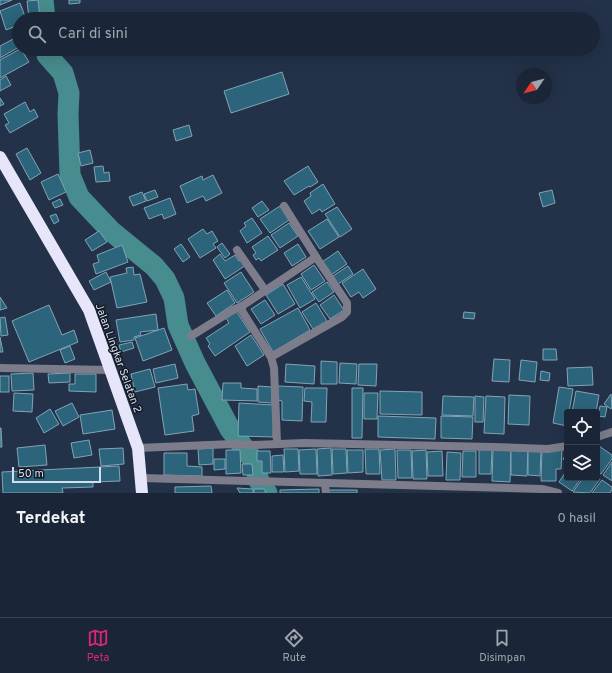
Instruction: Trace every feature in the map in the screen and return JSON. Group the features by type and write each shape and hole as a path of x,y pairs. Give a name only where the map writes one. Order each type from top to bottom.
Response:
{"highway":[{"name":"Jalan Lingkar Selatan 2","path":"0,157 88,310 138,448 142,493"}],"street":[{"path":"271,357 347,312 347,303 284,206"},
{"path":"237,250 265,290"},
{"path":"191,336 242,306 316,257"},
{"path":"242,306 242,311 271,357 274,368 277,443"},
{"path":"0,368 110,370"},
{"path":"600,436 612,432"},
{"path":"138,448 277,443 548,449 564,446"},
{"path":"141,478 266,481 390,489 542,489 558,493"},
{"path":"325,484 326,493"}],"building":[{"path":"0,0 12,0 0,5"},
{"path":"38,0 39,12 28,12 27,1"},
{"path":"69,0 80,0 80,3 69,4"},
{"path":"20,3 23,12 12,12 12,28 6,30 0,11"},
{"path":"12,40 12,51 0,58 0,46"},
{"path":"12,53 12,56 25,56 29,62 0,78 0,60"},
{"path":"282,72 289,94 231,113 224,91"},
{"path":"6,76 11,85 0,91 0,80"},
{"path":"0,98 4,104 0,106"},
{"path":"25,102 30,112 34,109 38,117 10,133 5,125 9,123 4,114"},
{"path":"189,125 192,136 176,141 173,130"},
{"path":"27,148 41,173 30,180 16,154"},
{"path":"90,150 93,163 81,166 78,153"},
{"path":"103,166 104,173 109,172 110,181 96,182 94,167"},
{"path":"308,166 318,182 294,195 284,181"},
{"path":"58,174 66,192 49,200 41,182"},
{"path":"213,175 222,193 206,201 203,196 187,203 180,186 202,176 203,180"},
{"path":"323,184 335,204 322,212 320,209 312,214 304,201 311,196 310,193"},
{"path":"155,190 158,197 147,201 144,194"},
{"path":"552,190 555,203 543,207 539,193"},
{"path":"142,192 146,201 133,206 129,197"},
{"path":"170,198 176,214 164,219 162,214 149,219 144,208"},
{"path":"60,199 63,205 55,208 52,203"},
{"path":"262,201 269,210 258,217 252,208"},
{"path":"280,206 289,220 270,233 260,219"},
{"path":"337,207 352,229 340,237 325,214"},
{"path":"56,214 59,221 54,224 50,216"},
{"path":"252,218 262,233 247,243 240,231 246,226 244,223"},
{"path":"327,219 339,237 320,249 308,231"},
{"path":"289,223 298,236 280,248 271,235"},
{"path":"203,229 207,234 212,231 218,241 213,244 216,248 200,258 188,239"},
{"path":"99,231 107,242 92,251 85,240"},
{"path":"268,236 278,250 261,261 259,258 256,260 253,255 256,253 252,247"},
{"path":"222,243 230,254 225,258 217,247"},
{"path":"181,244 190,257 183,262 174,249"},
{"path":"298,244 306,257 292,266 284,253"},
{"path":"122,245 128,262 96,274 93,264 99,262 97,255"},
{"path":"338,251 347,264 331,275 322,262"},
{"path":"220,254 225,261 235,255 239,261 242,259 246,265 225,279 213,260"},
{"path":"314,265 325,281 311,290 301,274"},
{"path":"348,266 353,274 338,284 333,276"},
{"path":"133,267 134,275 140,274 147,302 117,308 110,277 127,273 126,268"},
{"path":"363,269 376,289 363,298 359,292 351,297 342,283"},
{"path":"106,272 111,282 94,290 89,281"},
{"path":"241,272 254,292 237,303 224,283"},
{"path":"301,277 315,299 300,308 287,285"},
{"path":"327,282 334,292 319,302 312,292"},
{"path":"283,284 295,304 278,314 266,295"},
{"path":"227,290 235,303 216,316 207,303"},
{"path":"334,295 344,310 330,319 320,305"},
{"path":"0,297 7,308 0,310"},
{"path":"265,300 275,315 261,324 251,309"},
{"path":"316,303 327,321 313,329 302,312"},
{"path":"49,305 62,335 74,330 78,342 29,362 12,321"},
{"path":"298,308 310,330 273,352 260,329"},
{"path":"236,311 250,332 215,356 208,346 210,344 206,338 229,323 226,318"},
{"path":"464,312 475,313 474,319 463,318"},
{"path":"156,314 158,330 140,332 141,335 134,337 134,340 120,342 116,320"},
{"path":"5,317 8,335 1,336 0,318"},
{"path":"164,328 172,350 143,361 135,338"},
{"path":"251,335 264,355 247,366 235,346"},
{"path":"0,337 3,352 0,352"},
{"path":"132,342 134,348 121,352 119,345"},
{"path":"70,346 75,359 65,363 60,350"},
{"path":"543,349 556,349 557,360 543,360"},
{"path":"494,359 510,360 509,382 492,381"},
{"path":"521,360 537,362 535,382 519,380"},
{"path":"321,361 337,362 337,384 321,384"},
{"path":"340,363 357,364 356,384 339,383"},
{"path":"175,364 178,378 156,383 153,369"},
{"path":"286,364 315,366 314,384 285,382"},
{"path":"359,364 377,364 376,386 358,385"},
{"path":"592,367 593,385 568,386 567,368"},
{"path":"150,369 155,387 135,392 131,374"},
{"path":"541,371 550,373 549,381 540,380"},
{"path":"33,373 34,390 12,391 11,374"},
{"path":"70,373 70,382 49,383 48,374"},
{"path":"75,374 96,374 96,392 69,391 69,384 75,384"},
{"path":"0,376 9,376 9,392 0,392"},
{"path":"223,383 241,383 241,388 257,389 257,401 222,400"},
{"path":"187,384 188,390 195,389 199,414 192,416 194,431 165,435 158,388"},
{"path":"258,386 272,387 272,403 258,402"},
{"path":"278,386 303,387 302,421 282,420 282,401 278,400"},
{"path":"559,387 573,389 570,409 564,409 564,425 553,423"},
{"path":"305,388 327,388 326,422 311,422 312,402 304,401"},
{"path":"352,388 363,388 362,438 352,438"},
{"path":"380,391 422,392 422,415 380,414"},
{"path":"576,391 599,395 597,409 573,409"},
{"path":"14,393 33,394 32,412 13,411"},
{"path":"364,393 378,393 377,419 364,419"},
{"path":"611,394 612,407 611,409 604,404"},
{"path":"509,395 530,396 529,425 508,424"},
{"path":"443,396 474,397 473,416 442,415"},
{"path":"475,396 484,397 483,422 475,422"},
{"path":"486,396 505,397 504,434 484,433"},
{"path":"72,403 79,417 63,426 55,411"},
{"path":"239,403 274,405 273,437 238,436"},
{"path":"600,406 607,407 605,417 600,416"},
{"path":"50,409 59,424 44,433 36,418"},
{"path":"112,410 115,429 83,434 80,415"},
{"path":"378,416 436,418 435,439 378,437"},
{"path":"441,416 473,417 472,439 441,438"},
{"path":"1,428 2,447 0,447"},
{"path":"89,440 92,455 74,458 71,443"},
{"path":"45,445 47,465 19,467 17,448"},
{"path":"600,447 612,455 612,459 601,474"},
{"path":"123,448 124,464 101,466 99,449"},
{"path":"213,448 213,464 199,465 198,449"},
{"path":"331,448 332,475 318,476 317,449"},
{"path":"284,449 298,449 299,471 285,472"},
{"path":"316,449 317,474 300,474 299,450"},
{"path":"332,449 346,449 347,473 333,474"},
{"path":"365,449 379,449 380,474 366,474"},
{"path":"395,449 396,480 382,480 380,450"},
{"path":"479,449 492,449 491,474 479,474"},
{"path":"493,449 511,450 510,482 492,481"},
{"path":"511,449 528,450 527,476 511,475"},
{"path":"542,449 562,450 561,469 556,469 556,481 541,481"},
{"path":"226,450 240,450 241,473 226,474"},
{"path":"347,450 363,450 363,472 348,473"},
{"path":"397,450 411,450 412,478 398,478"},
{"path":"426,450 427,479 413,479 412,451"},
{"path":"528,450 541,450 540,476 528,475"},
{"path":"257,451 270,451 271,473 262,473 262,461 257,461"},
{"path":"442,451 443,476 428,476 427,452"},
{"path":"463,451 476,451 476,477 462,477"},
{"path":"447,452 461,453 460,480 446,480"},
{"path":"164,453 187,453 187,466 202,467 202,476 164,475"},
{"path":"283,455 284,472 272,472 272,456"},
{"path":"214,459 225,459 225,469 214,470"},
{"path":"612,462 612,481 603,475"},
{"path":"242,464 252,464 253,475 243,475"},
{"path":"119,466 120,481 93,482 93,487 62,488 63,493 3,493 2,472"},
{"path":"564,474 564,481 579,481 572,491 559,482"},
{"path":"602,480 612,487 610,493 592,493"},
{"path":"581,481 599,481 590,493 573,492"},
{"path":"211,486 212,493 175,493 175,487"},
{"path":"237,488 253,489 253,493 240,493"},
{"path":"254,489 264,489 266,493 254,493"},
{"path":"319,489 319,493 280,493 280,490"},
{"path":"328,490 357,490 357,493 328,493"}],"waterway":[{"path":"43,0 44,12"},
{"path":"48,56 63,73 69,93 68,114 70,175 79,197 111,231 154,266 165,279 174,298 178,325 195,363 230,429 253,460 259,481 267,493"}]}
